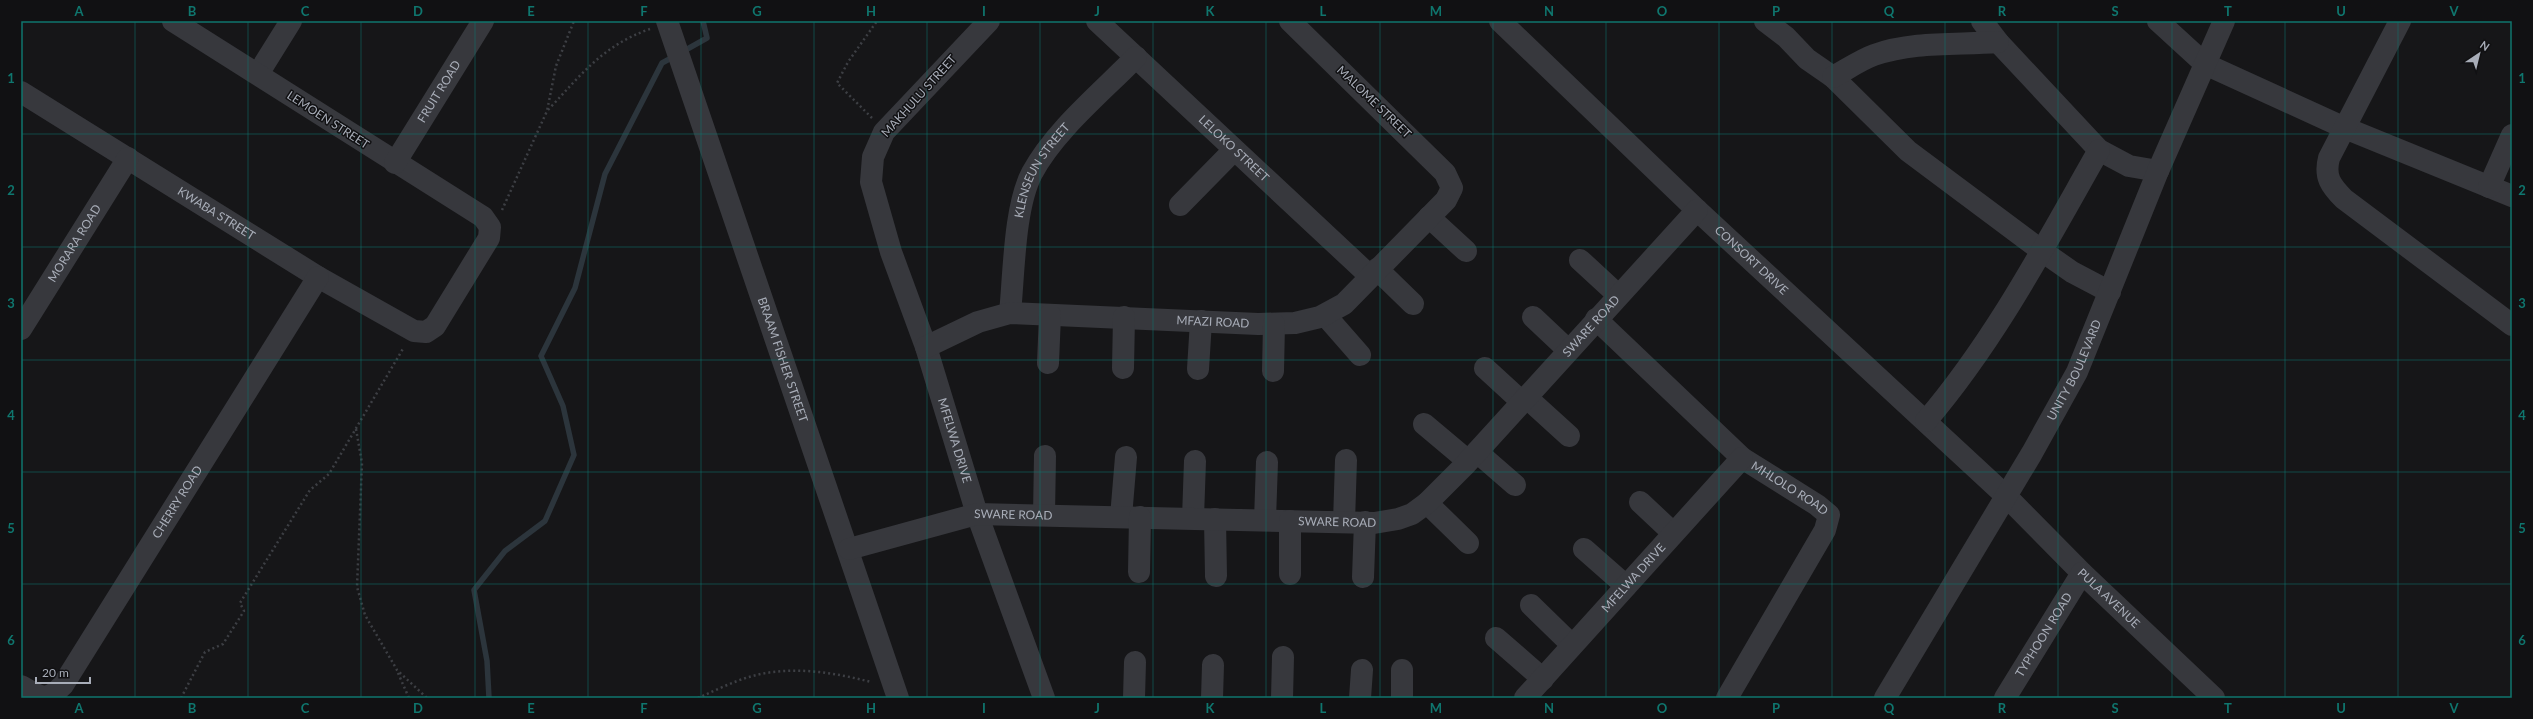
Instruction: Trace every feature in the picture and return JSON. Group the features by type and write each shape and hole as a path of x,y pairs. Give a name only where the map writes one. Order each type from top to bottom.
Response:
{"street":[{"name":"LEMOEN STREET","path":"173,21 258,74 486,222"},
{"path":"258,74 291,21"},
{"name":"FRUIT ROAD","path":"395,163 483,21"},
{"name":"MAKHULU STREET","path":"871,182 873,157 884,132 989,21"},
{"name":"LELOKO STREET","path":"1097,21 1234,150 1373,273 1412,304"},
{"name":"MALOME STREET","path":"1290,21 1445,173 1452,188"},
{"name":"CONSORT DRIVE","path":"1500,21 1697,210 2006,496"},
{"path":"1765,21 1786,37 1807,58 1833,77 1908,151 2072,272 2110,292"},
{"path":"1982,21 1998,42 2099,150 2129,166 2158,171"},
{"path":"2158,21 2205,64 2345,128 2512,196"},
{"name":"UNITY BOULEVARD","path":"1885,698 2006,496 2077,372 2158,171 2224,21"},
{"path":"2400,21 2345,128 2326,169 2331,186 2364,215 2512,325"},
{"name":"BRAAM FISHER STREET","path":"668,22 897,693"},
{"path":"1833,77 1872,56 1891,50 1914,46 1998,42"},
{"name":"KLENSEUN STREET","path":"1010,313 1019,220 1032,173 1068,126 1136,57"},
{"name":"KWABA STREET","path":"21,92 318,277 414,331"},
{"path":"2489,187 2512,135"},
{"path":"1180,205 1234,150"},
{"path":"1926,421 1965,374 2042,251 2099,150"},
{"name":"MORARA ROAD","path":"21,329 128,158"},
{"name":"MFELWA DRIVE","path":"871,182 891,252 926,347 977,514 1044,698"},
{"name":"MFAZI ROAD","path":"926,347 978,322 1010,313 1274,324 1295,323 1324,315 1344,304 1446,200 1452,188"},
{"name":"SWARE ROAD","path":"849,549 977,514 1355,522 1398,519 1412,514 1427,503 1472,457 1596,319 1697,210"},
{"path":"1429,216 1466,251"},
{"path":"414,331 426,332 435,326 488,238 486,222"},
{"path":"1580,260 1618,295"},
{"name":"CHERRY ROAD","path":"21,686 40,697 46,697 51,696 63,685 318,277"},
{"path":"1048,363 1050,315"},
{"path":"1324,315 1360,355"},
{"path":"1533,317 1568,350"},
{"path":"1123,368 1124,318"},
{"name":"MHLOLO ROAD","path":"1596,319 1742,458 1817,505 1826,512 1829,518 1825,530 1727,698"},
{"path":"1198,369 1201,321"},
{"path":"1273,371 1274,324"},
{"path":"1485,368 1569,436"},
{"path":"1424,424 1515,485"},
{"path":"1044,515 1045,456"},
{"path":"1126,457 1131,517 1139,572"},
{"name":"MFELWA DRIVE","path":"1528,697 1572,644 1742,458"},
{"path":"1346,460 1364,577"},
{"path":"1193,518 1195,461"},
{"path":"1265,520 1267,462"},
{"name":"PULA AVENUE","path":"2006,496 2082,572 2214,698"},
{"path":"1640,502 1673,533"},
{"path":"1427,503 1468,543"},
{"path":"1215,519 1216,576"},
{"path":"1290,521 1290,574"},
{"path":"1584,549 1626,586"},
{"name":"TYPHOON ROAD","path":"2010,696 2082,572"},
{"path":"1531,605 1572,644"},
{"path":"1496,638 1543,679"},
{"path":"1282,698 1283,657"},
{"path":"1134,698 1135,662"},
{"path":"1212,698 1213,665"},
{"path":"1360,698 1362,670"},
{"path":"1402,670 1402,698"}],"path":[{"path":"486,222 506,206 547,111 556,66 574,21"},
{"path":"877,21 842,72 837,83 884,132"},
{"path":"547,111 592,63 612,45 668,22"},
{"path":"181,698 205,652 223,644 244,611 240,603 310,490 329,474 414,331"},
{"path":"356,429 362,463 358,587 365,615 397,670 409,698"},
{"path":"397,670 427,698"},
{"path":"698,698 750,676 799,670 835,673 897,693"}],"waterway":[{"path":"682,52 707,38 703,21"},
{"path":"489,698 487,661 474,590 505,551 545,521 574,455 563,406 541,356 575,288 605,174 662,63 675,56"}]}
